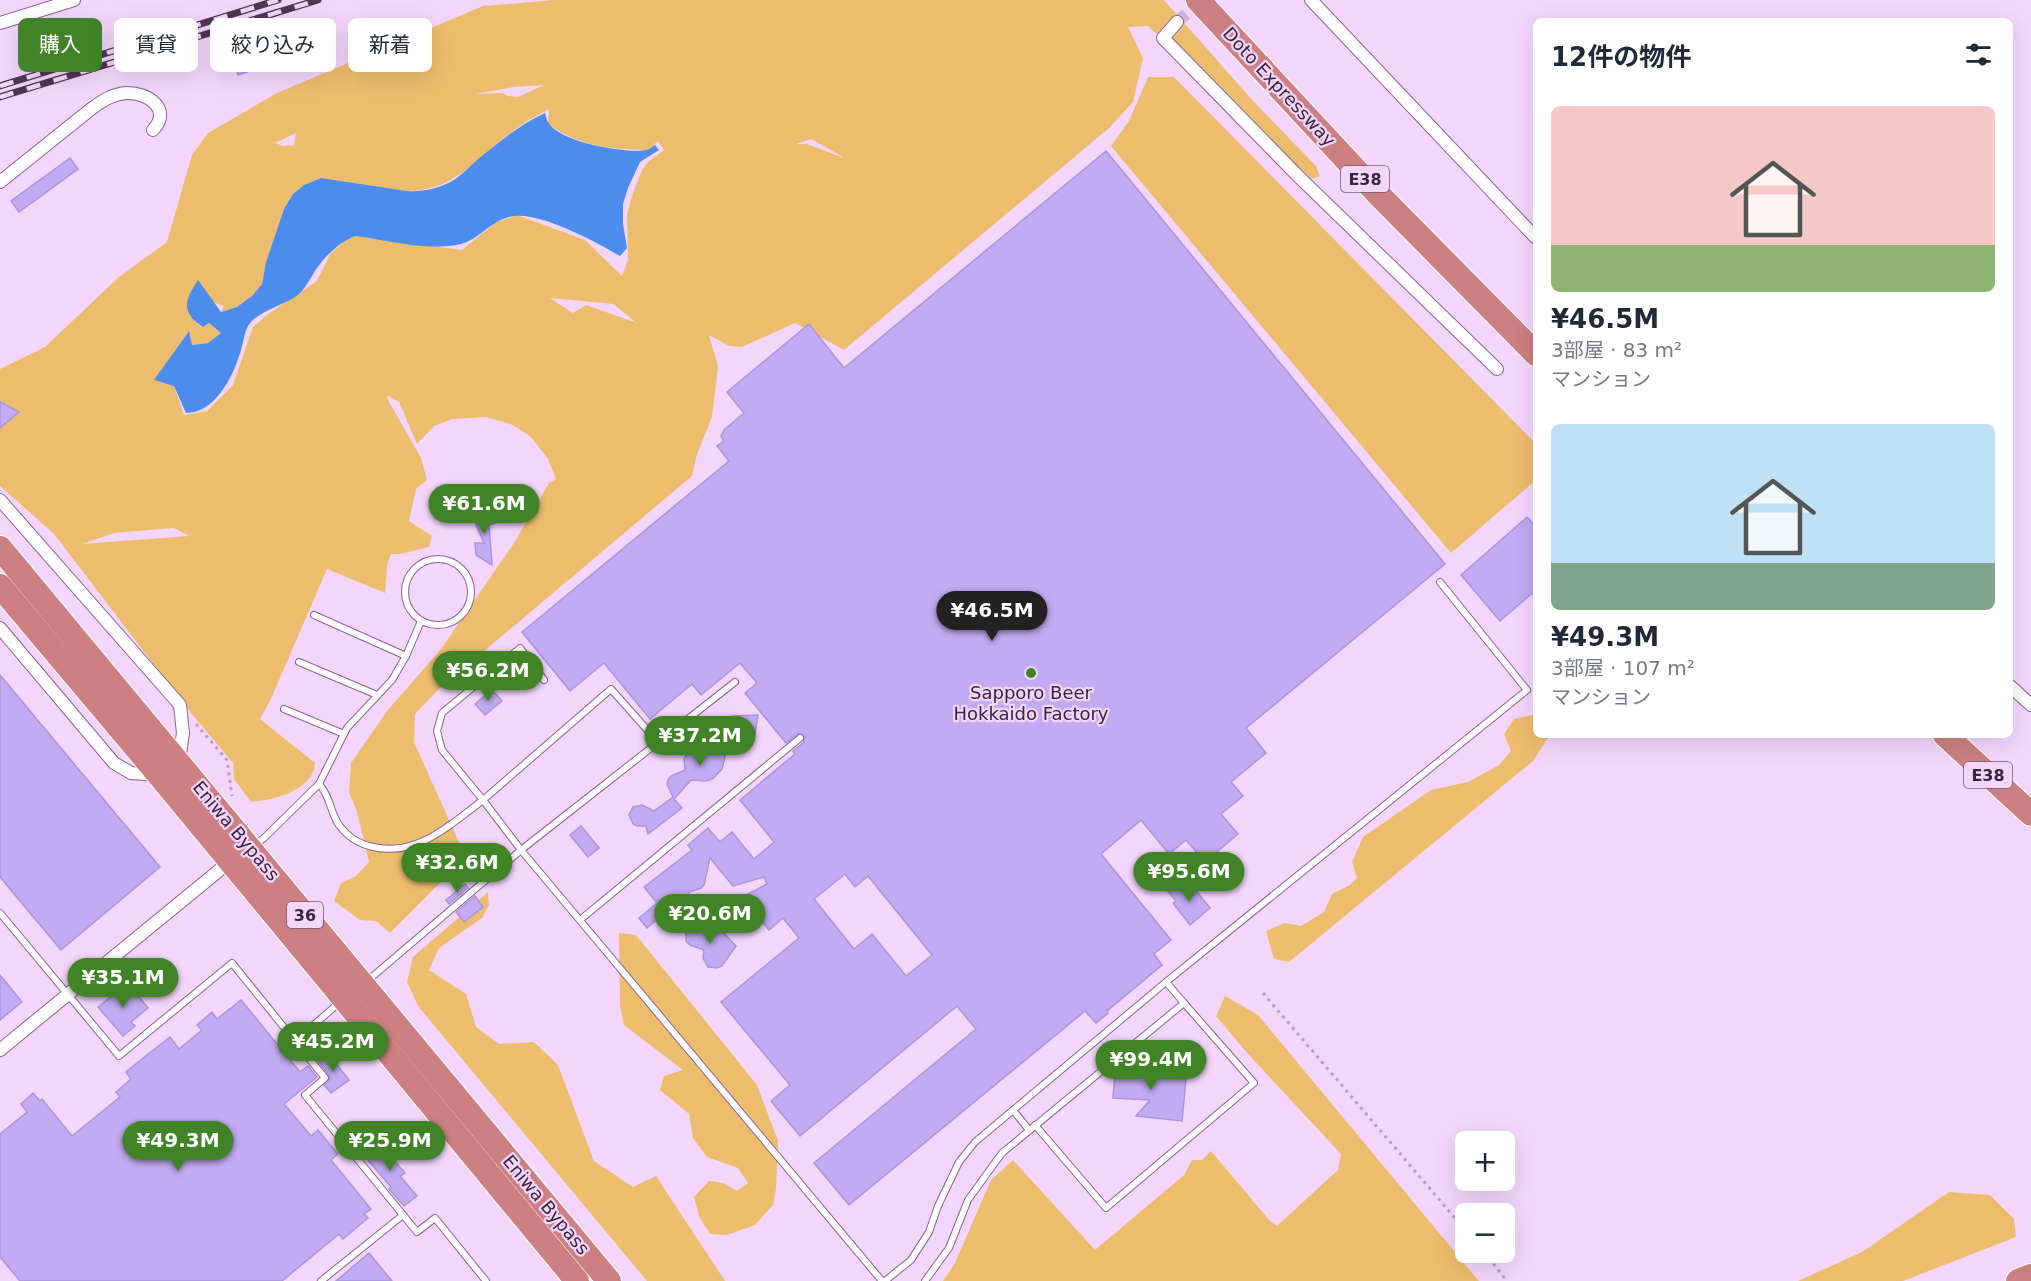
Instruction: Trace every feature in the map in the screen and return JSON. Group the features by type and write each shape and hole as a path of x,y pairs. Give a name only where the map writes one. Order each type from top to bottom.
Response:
{"highway":[{"name":"Doto Expressway","path":"1198,0 1379,195 1533,351"},
{"name":"Eniwa Bypass","path":"0,548 169,769 239,854 354,992 609,1281"},
{"name":"Eniwa Bypass","path":"0,586 169,769"},
{"name":"E38","path":"1948,738 2031,814"},
{"name":"Eniwa Bypass","path":"354,992 577,1281"},
{"path":"2018,1281 2031,1276"}],"street":[{"path":"0,23 74,0"},
{"path":"1311,0 1533,235"},
{"path":"1177,22 1164,38 1298,176 1497,369"},
{"path":"0,182 91,109 115,95 128,93 140,95 150,99 159,107 161,116 158,125 153,130"},
{"path":"0,500 180,705 183,733 169,769 131,772 114,763 0,628"},
{"path":"2013,689 2031,705"},
{"path":"0,1050 239,854"}],"lane":[{"path":"447,559 456,563 465,571 472,592 470,604 464,614 444,625 432,625 421,621 407,605 405,584 409,574 425,560 447,559"},
{"path":"544,680 520,648 442,713 437,731 442,750 521,850 883,1281 910,1260 929,1232 938,1206 959,1162 975,1142 1166,982 1527,690 1440,582"},
{"path":"314,615 406,656"},
{"path":"239,854 263,839 319,784 347,728 392,680 406,656 421,621"},
{"path":"299,662 377,695"},
{"path":"295,1041 521,850 735,682"},
{"path":"319,784 325,790 339,824 352,839 369,847 387,850 410,848 431,838 483,800 611,689 658,742"},
{"path":"284,709 344,734"},
{"path":"580,920 800,738"},
{"path":"0,913 119,1056 232,963 325,1078 305,1095 417,1232 435,1218 486,1281"},
{"path":"1013,1110 1032,1127 1106,1208 1254,1083 1166,982"},
{"path":"926,1281 949,1248 968,1200 1002,1153 1184,1003"},
{"path":"321,1281 403,1215"}],"path":[{"path":"1263,993 1455,1218"},
{"path":"1493,1263 1507,1281"}],"shaded area":[{"path":"554,0 1164,0 1254,102 1316,166 1320,176 1312,179 1148,26 1128,27 1143,58 1133,102 1109,128 844,350 795,323 742,347 729,346 709,335 718,366 712,417 697,454 692,476 439,689 415,714 414,742 467,860 441,882 390,933 376,921 360,920 334,901 341,883 356,876 369,862 357,812 349,792 351,763 387,711 441,649 514,543 549,483 556,479 548,459 531,437 513,425 486,417 453,419 434,426 417,444 399,402 387,395 421,458 427,480 416,489 409,521 432,536 429,547 391,554 387,565 385,593 327,569 260,719 315,763 313,772 308,780 291,792 271,799 251,802 234,779 233,763 191,713 54,534 0,486 0,369 45,347 119,277 167,242 192,155 208,133 277,93 327,72 336,72 336,68 348,63 348,72 432,72 432,28 483,6","holes":["544,85 518,97 503,93 475,94 514,87","549,109 548,124 572,138 608,147 648,150 658,141 664,150 649,161 642,170 633,193 627,214 628,260 622,276 585,240 517,215 495,223 462,250 355,236 346,240 330,254 317,281 268,314 253,327 233,385 207,411 184,415 174,386 155,380 188,332 191,345 208,343 221,333 209,323 202,327 195,322 201,298 224,306 221,312 237,307 252,296 262,284 266,262 284,209 293,194 304,185 321,178 407,191 438,186 464,171 517,128","296,133 294,145 283,146 275,143","811,139 844,158 807,144 796,144","550,298 613,304 637,323 586,305 573,313","174,528 189,536 82,544 114,533"]},
{"path":"1148,77 1174,77 1533,441 1533,483 1451,553 1111,146 1129,121"},
{"path":"1533,715 1533,738 1548,738 1533,761 1289,962 1274,959 1266,931 1285,923 1301,926 1324,912 1332,894 1350,885 1357,878 1352,862 1363,837 1431,790 1468,782 1499,765 1511,751 1504,734 1514,719"},
{"path":"488,892 489,905 482,918 439,948 429,970 466,994 476,1027 499,1044 534,1042 558,1065 594,1161 633,1187 656,1176 725,1281 647,1281 418,1006 407,982 413,957"},
{"path":"619,933 636,935 757,1085 778,1141 773,1205 755,1225 727,1235 710,1234 699,1216 694,1197 709,1181 723,1183 737,1191 748,1183 738,1168 707,1157 693,1138 689,1114 660,1090 664,1076 683,1070 624,1025 620,1006"},
{"path":"1225,996 1258,1015 1455,1252 1455,1263 1464,1263 1479,1281 943,1281 955,1263 991,1180 1013,1160 1095,1250 1184,1175 1192,1160 1202,1160 1211,1151 1270,1221 1277,1226 1338,1170 1341,1154 1216,1016"},
{"path":"1949,1192 1990,1195 2014,1219 2016,1237 1903,1281 1798,1281 1862,1252"}],"water":[{"path":"545,113 547,121 554,129 578,141 637,151 647,150 655,145 659,150 640,162 628,188 623,204 623,224 627,248 620,256 566,228 521,216 502,219 467,242 448,246 421,246 355,236 329,254 299,294 252,321 248,326 233,372 221,392 206,407 186,413 174,386 154,380 189,331 192,345 208,343 221,333 209,323 203,327 188,311 188,300 198,280 221,312 237,307 252,296 262,284 266,262 284,209 293,194 304,185 321,178 407,191 436,188 455,179 510,134"}],"building":[{"name":"Sapporo Beer Hokkaido Factory","path":"1106,151 1445,564 1246,728 1266,753 1231,782 1243,796 1221,814 1238,834 1205,862 1186,840 1169,854 1141,820 1101,854 1171,940 1154,954 1162,965 1096,1023 1085,1011 849,1205 814,1163 976,1029 957,1006 800,1136 771,1101 790,1085 721,1002 799,938 783,918 769,930 755,913 743,922 734,910 745,901 742,897 767,884 764,877 733,886 710,858 704,885 689,892 685,901 674,904 672,914 663,914 647,928 639,918 657,903 644,887 692,850 688,845 708,828 720,842 732,832 754,859 774,842 740,800 795,754 793,751 804,742 804,735 799,733 786,743 745,693 757,683 740,663 701,695 692,684 650,719 604,663 570,691 522,632 729,461 717,446 724,441 721,436 724,430 744,413 727,392 809,324 844,368","holes":["845,874 855,887 868,876 932,955 906,976 872,934 854,949 814,899"]},
{"path":"70,158 78,169 19,212 11,201"},
{"path":"0,402 19,412 0,428"},
{"path":"480,509 500,521 489,525 492,565 476,555 475,543 484,543 474,520"},
{"path":"1527,517 1533,524 1533,593 1500,621 1461,575"},
{"path":"0,675 160,867 61,950 0,877"},
{"path":"492,690 502,701 485,715 475,704"},
{"path":"758,715 751,746 740,752 726,753 722,769 712,779 691,780 674,799 682,808 648,834 646,826 633,824 629,815 633,807 642,805 654,811 673,797 667,784 668,780 671,776 685,770 684,759 689,747 702,741 716,742 718,728 726,718"},
{"path":"581,826 599,848 588,857 570,835"},
{"path":"1178,883 1186,893 1193,887 1210,908 1190,925 1173,903 1176,901 1168,891"},
{"path":"465,884 468,888 449,904 446,900"},
{"path":"475,896 483,907 464,922 456,912"},
{"path":"698,923 714,937 721,930 736,946 722,966 708,967 703,958 704,950 686,941 686,927"},
{"path":"0,975 22,1002 0,1020"},
{"path":"128,983 148,1008 131,1022 135,1026 123,1036 98,1007"},
{"path":"241,1000 300,1072 308,1066 317,1077 284,1104 311,1136 318,1130 338,1154 331,1160 371,1209 364,1214 368,1218 343,1239 339,1234 282,1281 20,1281 0,1257 0,1134 27,1112 21,1104 33,1093 40,1101 42,1099 72,1136 120,1097 116,1092 131,1079 126,1072 152,1051 170,1037 179,1049 202,1030 197,1025 212,1012 217,1019"},
{"path":"327,1052 349,1080 331,1093 324,1085 330,1077 317,1059"},
{"path":"1134,1055 1152,1077 1186,1079 1182,1121 1136,1116 1150,1100 1113,1098 1115,1073"},
{"path":"376,1140 405,1173 400,1176 417,1196 404,1206 362,1153"},
{"path":"369,1253 392,1281 336,1281"}],"tunnel":[{"path":"1177,22 1203,0"}],"railway":[{"path":"0,86 278,0"},
{"path":"0,97 318,0"}],"place":[{"name":"Sapporo Beer Hokkaido Factory","path":"1031,673"}]}
